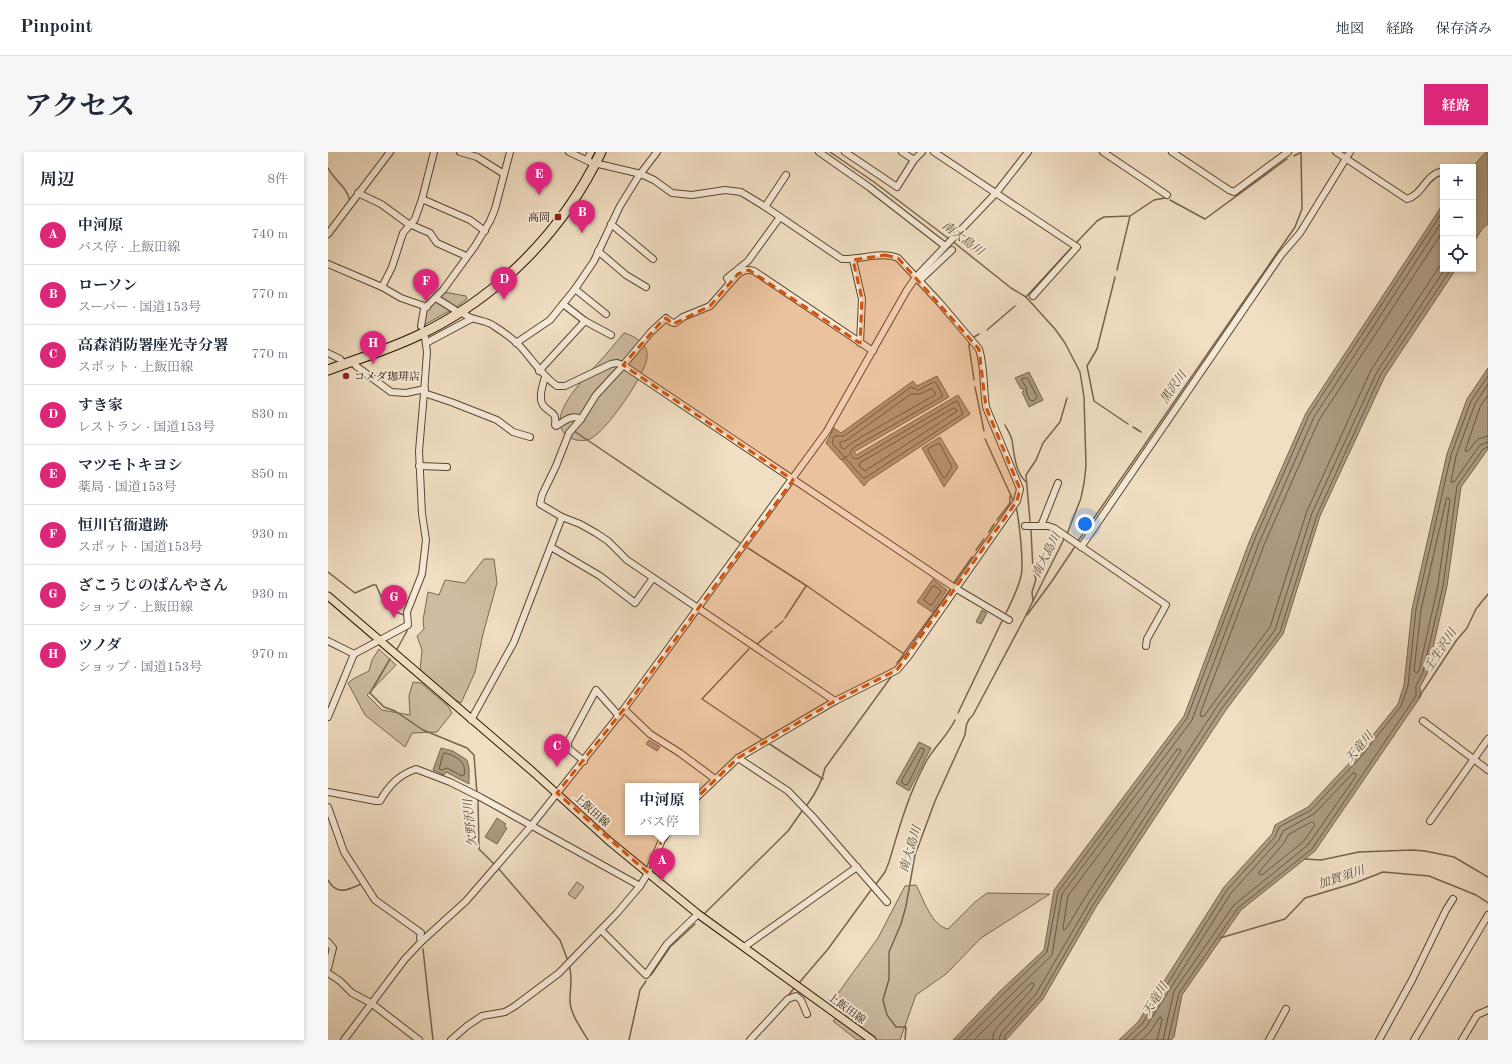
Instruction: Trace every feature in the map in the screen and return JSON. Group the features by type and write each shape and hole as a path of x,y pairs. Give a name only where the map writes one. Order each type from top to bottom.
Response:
{"highway":[{"path":"328,370 410,339 459,312 497,285 540,245 570,207 592,162 601,152"}],"main road":[{"name":"上飯田線","path":"328,596 557,793 609,841 698,914 872,1040"}],"street":[{"path":"328,234 390,152"},
{"path":"382,287 392,267 403,233 415,219 422,199 434,152"},
{"path":"460,152 477,157 504,174"},
{"path":"422,326 424,309 443,290 485,231 495,208 510,152"},
{"path":"569,152 592,162 641,174 654,180 672,193 692,195 734,190 748,195 842,259 852,260 892,255 898,258 940,303 979,349 982,359 986,407 1020,489 1017,501 908,657 897,670 835,701 738,758 699,795"},
{"path":"591,152 592,162"},
{"path":"516,343 550,320 575,289 594,261 620,206 657,152"},
{"path":"819,152 869,186 946,245"},
{"path":"845,152 897,187 914,160 922,152"},
{"path":"902,152 914,160"},
{"path":"934,152 1077,247 1032,296"},
{"path":"344,1040 405,959 422,941 466,901 531,826 619,716 827,432 907,290 953,237 996,193 1028,152"},
{"path":"1103,152 1167,195"},
{"path":"1172,152 1234,192 1288,152"},
{"path":"1336,152 1407,199 1416,194 1435,173 1440,172"},
{"path":"1073,541 1282,255 1300,233 1350,152"},
{"path":"765,207 786,175"},
{"path":"358,193 381,204 410,225 430,233 437,244 466,256"},
{"path":"422,199 470,220 485,231"},
{"path":"730,283 727,278 748,261 780,217"},
{"path":"611,224 653,259"},
{"path":"917,279 952,250"},
{"path":"598,251 626,274 646,286"},
{"path":"852,260 862,298 860,343"},
{"path":"328,264 382,287 401,298 426,306"},
{"path":"835,701 697,609 627,560 608,541 580,524 562,517 540,504 569,433 581,420 596,395 662,321 666,318 675,323 683,317 710,306 742,272 749,270 754,271 872,352"},
{"path":"575,289 606,314"},
{"path":"436,298 471,319 487,322 492,325 516,343 545,377 557,386 565,386 611,364 617,363 623,366 955,588 1008,620"},
{"path":"563,304 585,320 611,335"},
{"path":"328,717 354,654 406,626 407,612 422,574 426,540 422,514 419,466 420,436 425,391 426,340 471,319"},
{"path":"540,371 585,320"},
{"path":"328,352 356,366 392,392 406,393 425,391 497,420 513,432 530,437"},
{"path":"545,377 542,401 544,407 552,412 556,417 555,425 556,426 568,418 575,417 581,420"},
{"path":"419,466 447,467"},
{"path":"1041,526 1058,483"},
{"path":"471,720 514,642 562,517"},
{"path":"1025,526 1048,526 1073,541 1166,605 1147,639 1146,646"},
{"path":"550,547 600,576 635,603 653,578"},
{"path":"328,641 354,654"},
{"path":"584,761 568,748 568,742 596,690 619,716"},
{"path":"624,709 650,734 680,753 715,779"},
{"path":"1423,721 1488,770"},
{"path":"1430,821 1488,739"},
{"path":"738,758 788,791 813,817 887,902"},
{"path":"328,792 380,801 392,782 406,773 416,769 450,782 478,796 640,886"},
{"path":"328,807 344,852 375,900 421,933 420,938 422,941"},
{"path":"451,1040 467,1026 482,1016 505,1012 515,1006 560,973 617,914 640,886 648,873 662,840 666,835"},
{"path":"747,945 857,867"},
{"path":"1379,1040 1412,980 1446,910 1453,899"},
{"path":"601,930 646,975 667,944 698,914"},
{"path":"1414,1040 1488,917"},
{"path":"328,942 333,949 328,968"},
{"path":"328,973 340,981 352,993 371,1003 419,1040"},
{"path":"750,1040 788,999 796,996 801,1000 807,1014"},
{"path":"1269,1040 1286,1009"},
{"path":"1462,1040 1477,1015 1488,1010"}],"highlighted area":[{"path":"885,255 898,258 979,349 986,407 1020,489 1017,501 897,670 835,701 738,758 681,813 662,840 648,873 557,793 624,709 793,480 623,365 662,321 666,318 673,324 710,306 738,274 749,270 860,343 862,299 853,260"}],"shaded area":[{"path":"444,292 466,296 467,299 456,307 440,298"},
{"path":"436,301 451,310 424,325 426,311"},
{"path":"624,333 633,336 640,341 646,349 647,358 640,377 615,415 597,434 586,440 573,439 563,432 560,423 562,412 567,401"},
{"path":"484,559 494,559 497,583 483,634 475,672 461,703 452,698 420,671 422,650 417,636 424,629 423,620 428,592 439,595 445,580 465,583"},
{"path":"379,649 396,665 367,695 382,710 410,715 409,696 413,682 421,683 448,706 452,713 437,732 412,733 405,747 365,715 348,683 369,671 372,660"},
{"path":"577,882 584,887 575,899 568,894"},
{"path":"916,885 925,904 937,923 948,929 975,902 987,893 1050,894 981,938 946,974 916,995 900,1040 857,1040 833,1021 843,1011 831,1003 878,938 905,886"}],"water":[{"path":"1486,152 1488,152 1488,224 1483,228 1476,238 1476,164 1475,164"},
{"path":"1440,209 1440,272 1454,272 1385,376 1320,516 1283,634 1226,710 1096,907 1043,999 1006,1040 953,1040 999,992 1044,950 1054,890 1184,716 1250,540 1306,413"},
{"name":"天竜川","path":"1488,368 1488,449 1461,487 1447,586 1427,674 1420,687 1421,696 1315,851 1241,910 1182,995 1174,1037 1171,1040 1119,1040 1138,1022 1224,887 1272,834 1275,825 1308,807 1356,756 1398,704 1404,685 1412,609 1447,454 1467,399"},
{"path":"1029,372 1043,400 1029,407 1022,392 1024,391 1023,388 1021,389 1015,378"},
{"path":"937,376 949,397 854,452 856,455 958,395 970,414 871,478 864,486 842,460 849,455 841,460 826,443 834,428 841,433 913,381 917,386"},
{"path":"940,437 958,467 944,487 922,448"},
{"path":"933,579 947,590 932,612 917,602"},
{"path":"982,610 987,613 981,624 976,622"},
{"path":"649,740 660,747 657,751 646,744"},
{"path":"919,742 931,748 909,791 896,783"},
{"path":"441,748 453,751 467,760 469,768 469,784 446,772 444,775 433,770"},
{"path":"497,818 506,824 504,826 507,828 497,844 485,837"}],"waterway":[{"name":"南大島川","path":"830,152 874,182 949,239"},
{"name":"黒沢川","path":"1294,156 1301,152"},
{"name":"黒沢川","path":"1078,541 1295,227 1302,209 1301,152"},
{"path":"1170,200 1205,219 1287,159"},
{"path":"328,168 344,188 350,201"},
{"path":"1076,243 1097,221 1104,217 1130,216 1154,200 1165,198"},
{"path":"1117,270 1130,216"},
{"name":"南大島川","path":"952,241 1011,288 1026,297 1055,329 1065,343 1080,372 1084,397 1086,466 1081,498 1067,534"},
{"path":"1026,297 1072,247"},
{"path":"1115,277 1097,349 1087,366 1094,401 1128,424"},
{"path":"987,330 1015,306"},
{"path":"974,337 979,334"},
{"path":"970,341 969,346 974,380"},
{"path":"975,387 984,431"},
{"path":"1030,521 1026,475 1036,460 1043,443 1060,422 1067,398"},
{"path":"1005,425 1010,434 1017,468 1022,478 1026,482"},
{"path":"1133,427 1141,432"},
{"path":"574,431 740,543"},
{"path":"985,439 1013,500"},
{"path":"997,520 1010,503 1010,496"},
{"path":"1006,613 1017,590 1022,570 1021,542 1016,507"},
{"path":"989,532 994,524"},
{"path":"1031,530 1033,571 1036,579 1032,592 1033,601"},
{"name":"南大島川","path":"905,1040 906,1027 896,1027 887,1015 883,1000 889,979 889,952 901,924 906,906 915,855 935,801 965,735 968,722 1023,621 1065,537"},
{"path":"976,550 984,539"},
{"name":"黒沢川","path":"1027,615 1076,545"},
{"path":"748,548 807,586 904,654 897,663"},
{"path":"953,584 972,557"},
{"name":"欠野沢川","path":"328,572 355,593 376,585 386,608 404,615"},
{"path":"785,618 806,586"},
{"path":"904,653 950,590"},
{"name":"壬生沢川","path":"1419,697 1456,641 1467,628 1476,609 1488,594"},
{"path":"775,628 783,621"},
{"path":"958,713 1002,621"},
{"name":"欠野沢川","path":"396,651 407,631 406,628"},
{"path":"756,645 772,631"},
{"path":"749,649 702,699 763,740"},
{"name":"欠野沢川","path":"390,659 370,693 384,707 395,711 423,730 467,748 474,755 477,794"},
{"path":"807,805 818,788 825,768 891,677"},
{"path":"876,884 885,872 905,810 921,772 930,755 949,731 955,720"},
{"path":"768,743 823,779"},
{"name":"欠野沢川","path":"478,798 479,849 495,865"},
{"path":"704,914 788,831 802,811"},
{"path":"1305,859 1321,860 1359,852 1425,851 1454,857 1488,877"},
{"name":"欠野沢川","path":"498,868 560,940 568,961"},
{"name":"加賀須川","path":"1220,938 1285,919 1305,898 1355,883 1383,872 1429,876 1476,895 1488,903"},
{"path":"328,880 331,885 339,890 347,890 361,884"},
{"path":"799,983 828,949 871,890"},
{"path":"651,975 670,947 695,924"},
{"path":"423,949 433,1040"},
{"name":"欠野沢川","path":"569,965 571,978 570,1005 576,1021 588,1040"},
{"path":"629,1040 640,990 646,981"},
{"path":"787,997 795,987"}],"place":[{"name":"マツモトキヨシ","path":"539,195"},
{"name":"高岡","path":"558,217"},
{"name":"ローソン","path":"582,233"},
{"name":"すき家","path":"504,300"},
{"name":"恒川官衙遺跡","path":"426,302"},
{"name":"ツノダ","path":"373,364"},
{"name":"コメダ珈琲店","path":"346,376"},
{"name":"ざこうじのぱんやさん","path":"394,618"},
{"name":"高森消防署座光寺分署","path":"557,767"},
{"name":"中河原","path":"662,881"}]}
